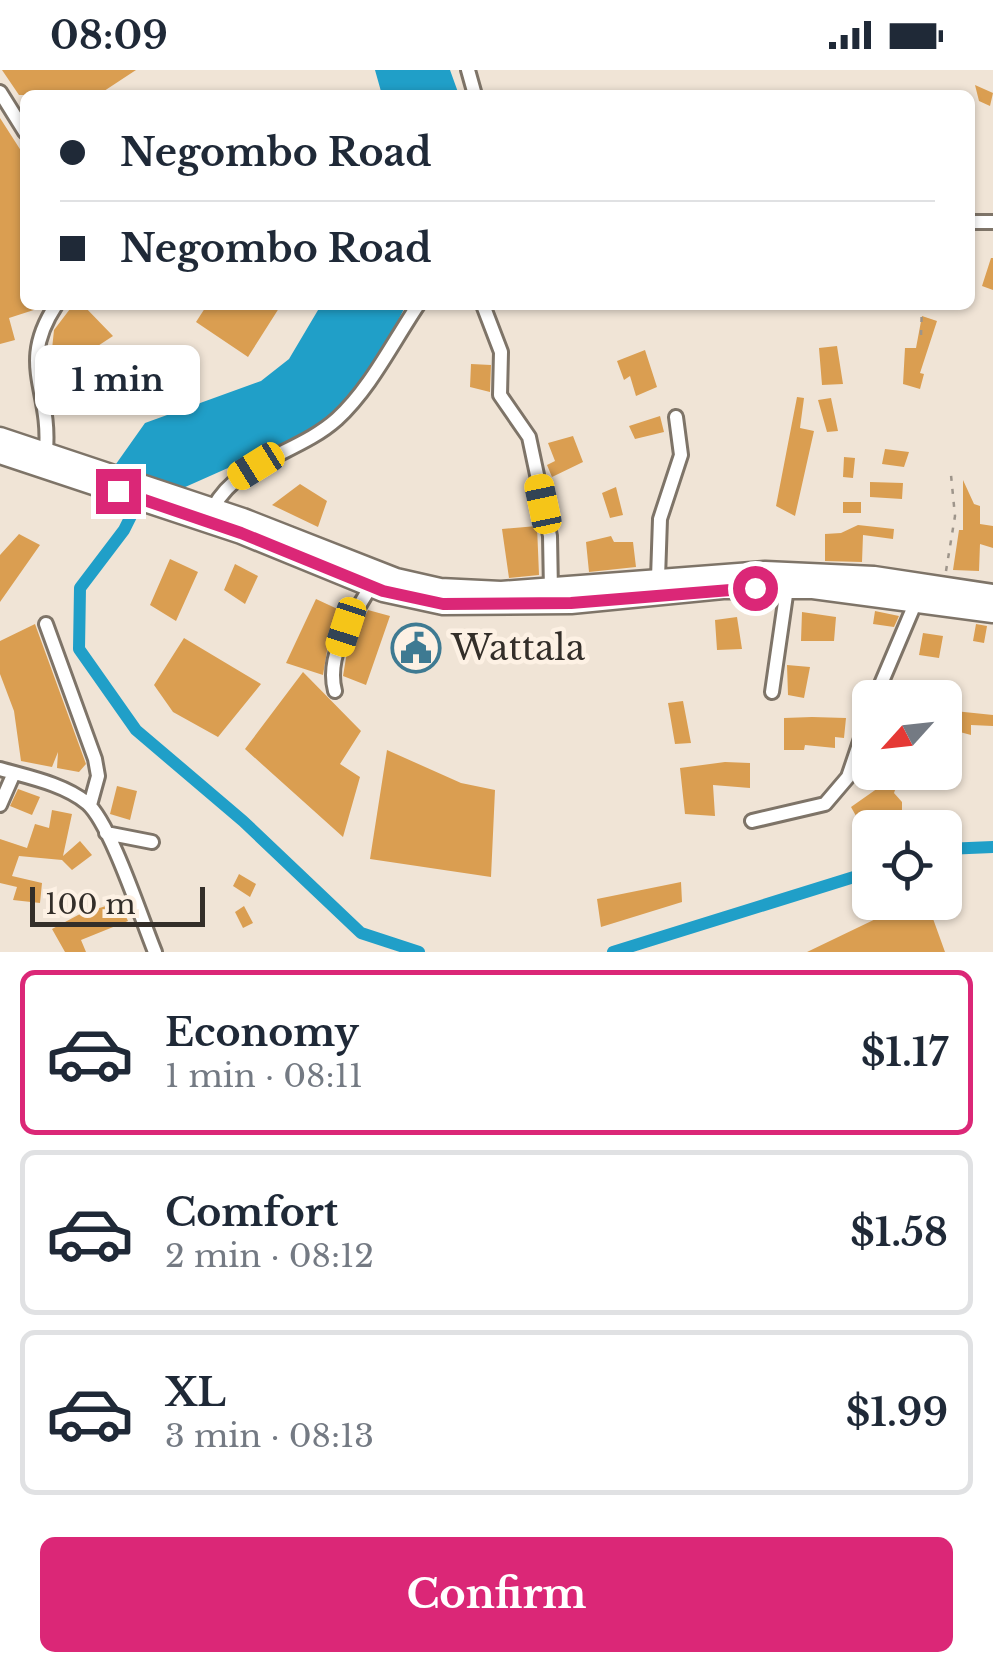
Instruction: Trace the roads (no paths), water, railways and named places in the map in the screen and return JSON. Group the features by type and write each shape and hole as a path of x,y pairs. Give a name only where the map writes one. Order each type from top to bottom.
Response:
{"highway":[{"path":"0,438 46,450 93,474"},
{"path":"0,454 93,474 443,604 786,588 917,599 993,612"},
{"path":"176,503 214,508 375,580"},
{"path":"551,596 658,578 827,573 993,596"}],"street":[{"path":"0,92 20,124"},
{"path":"46,450 48,421 35,351 40,330 53,310"},
{"path":"214,508 235,480 278,453 308,442 339,417 414,310"},
{"path":"485,310 500,352 500,394 529,438 550,536 551,596"},
{"path":"658,578 660,519 682,455 676,417"},
{"path":"336,691 330,674 346,627 375,580"},
{"path":"772,692 786,588"},
{"path":"883,680 917,599"},
{"path":"46,624 95,758 98,776 90,806"},
{"path":"752,821 825,804 848,777 852,765"},
{"path":"0,805 7,771 70,792 90,806 106,833 155,952"},
{"path":"106,833 152,842"}],"water":[{"path":"375,70 450,70 457,90 381,90"},
{"path":"318,310 403,310 373,370 329,423 183,488 116,464 145,423 261,381 289,359"}],"waterway":[{"path":"141,496 124,530 80,588 79,649 136,730 243,821 361,933 419,952"},
{"path":"962,848 993,847"},
{"path":"613,952 852,878"}],"place":[{"name":"Wattala","path":"416,648"}]}
